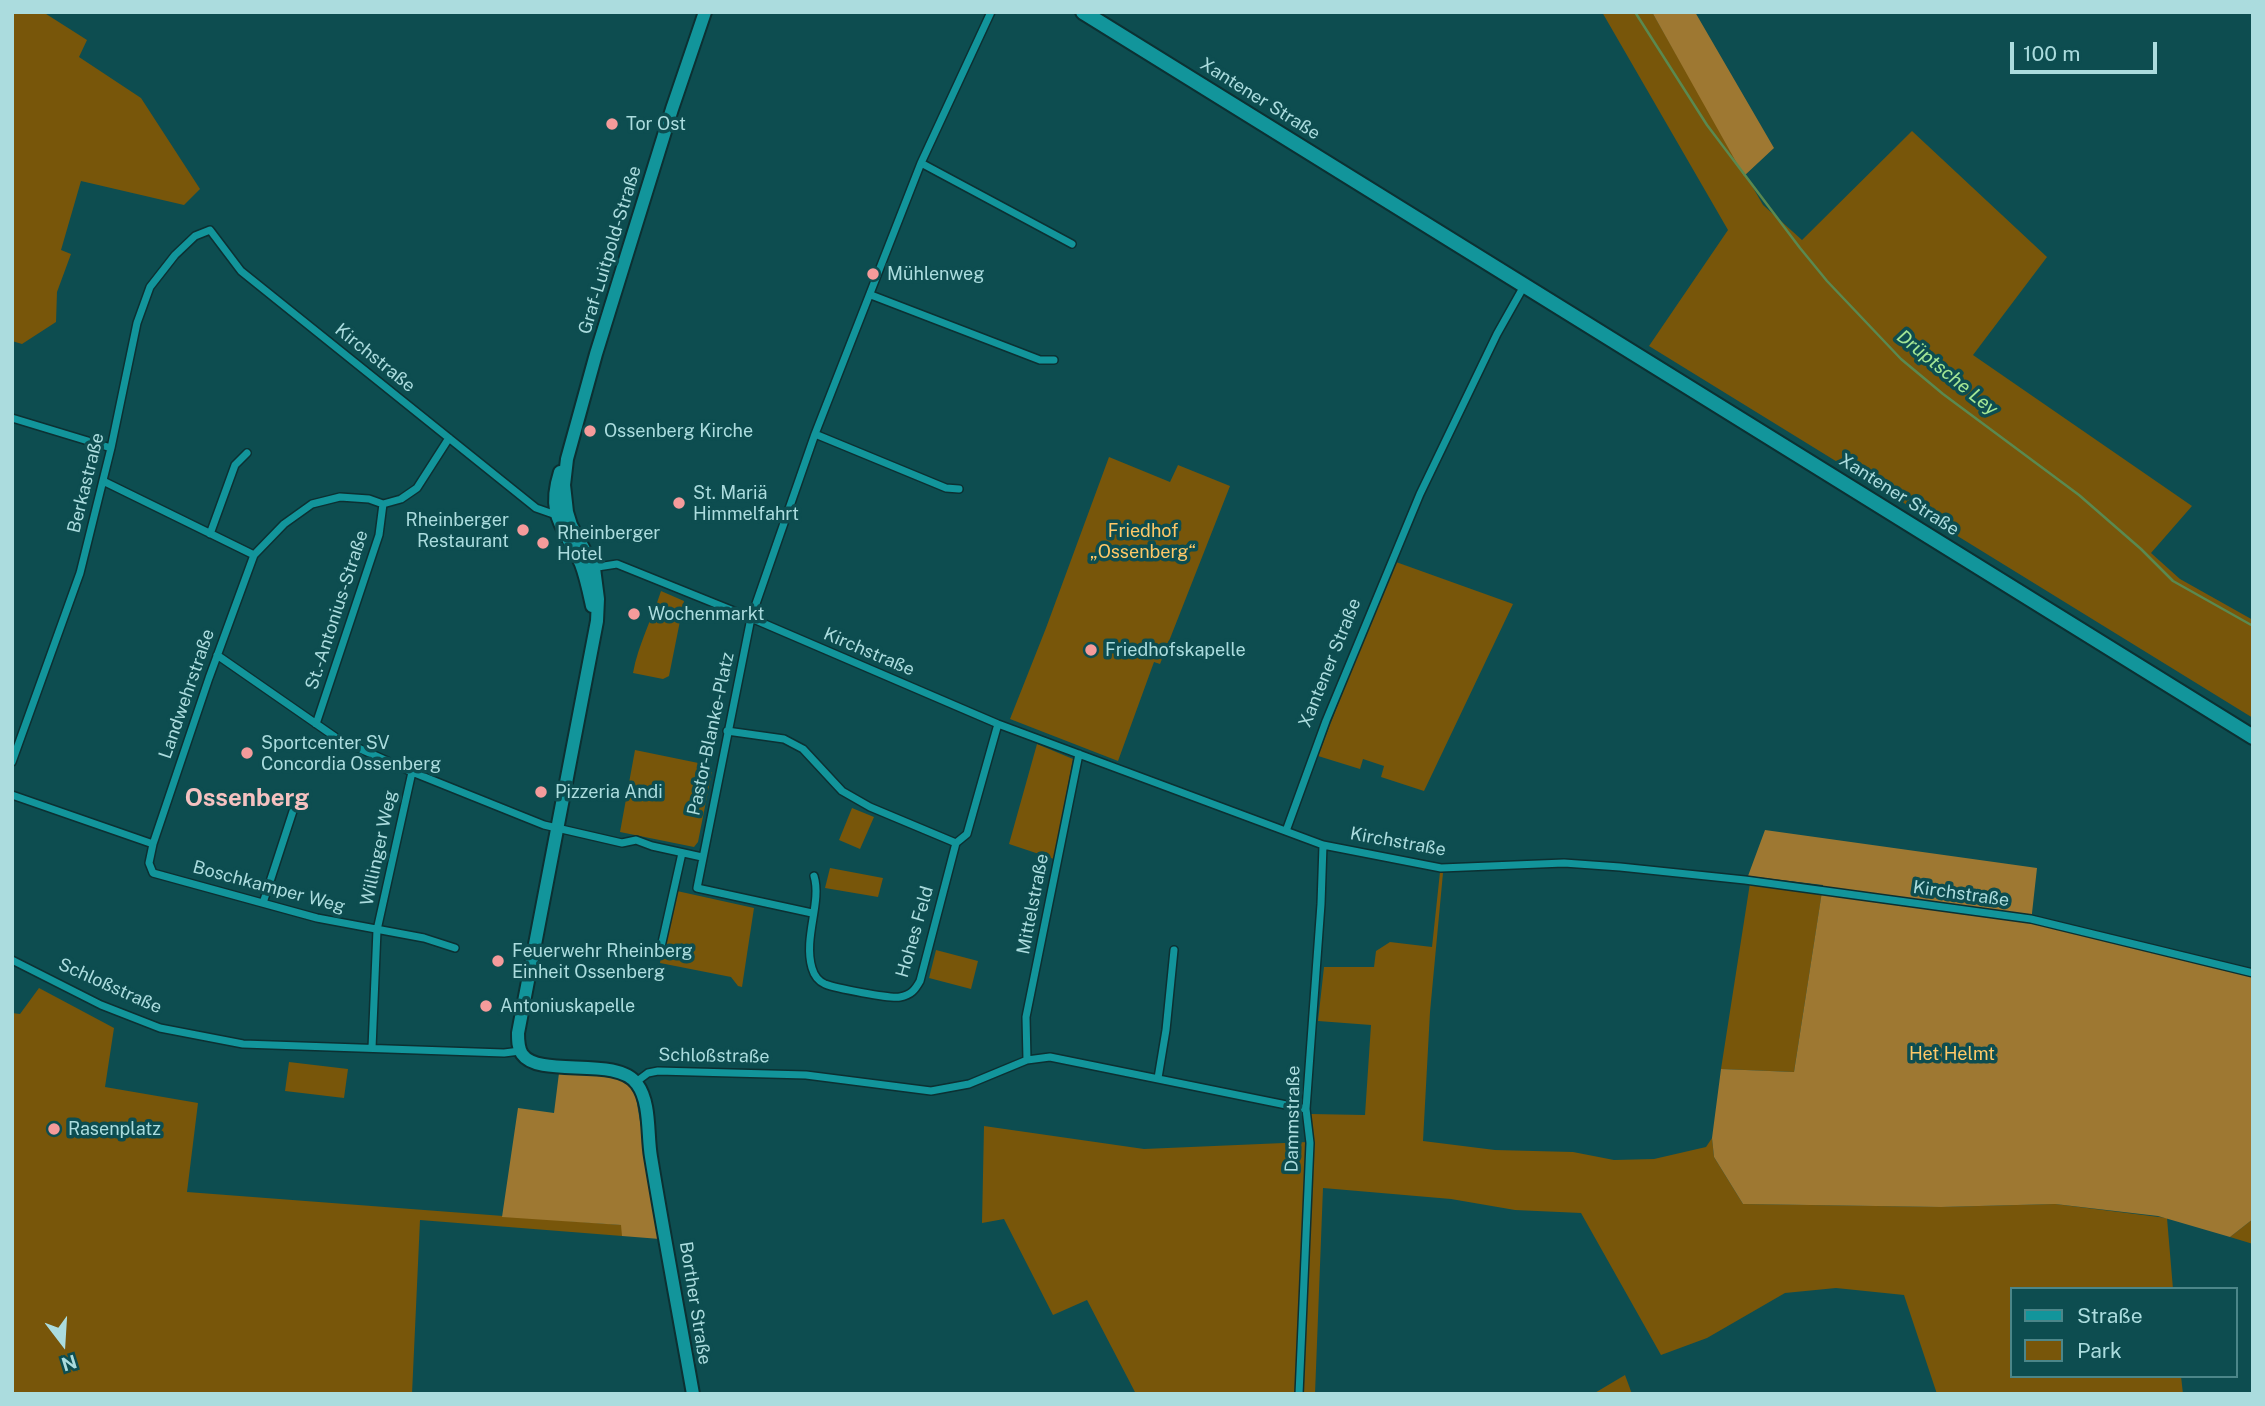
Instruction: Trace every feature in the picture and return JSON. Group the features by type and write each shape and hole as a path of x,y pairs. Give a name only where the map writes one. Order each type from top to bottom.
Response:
{"main road":[{"name":"Xantener Straße","path":"1083,12 2253,737"}],"street":[{"name":"Graf-Luitpold-Straße","path":"520,1051 518,1033 555,828 597,621 598,599 588,569 571,525 561,514 567,459 672,108 705,12"},
{"path":"751,618 815,434 921,163 991,12"},
{"path":"921,163 1072,244"},
{"name":"Kirchstraße","path":"210,230 241,271 536,508 561,514"},
{"name":"Berkastraße","path":"12,761 80,573 111,448 137,323 150,286 195,236 210,230"},
{"name":"Xantener Straße","path":"1286,831 1326,721 1426,482 1497,334 1524,285"},
{"path":"870,295 1040,360 1054,360"},
{"path":"12,418 111,448"},
{"path":"815,434 946,488 959,489"},
{"path":"383,503 401,499 416,488 449,438"},
{"path":"210,534 235,465 247,453"},
{"path":"103,481 254,555"},
{"name":"Landwehrstraße","path":"153,873 149,863 153,844 216,656 254,555 284,524 312,504 340,497 383,503"},
{"name":"St.-Antonius-Straße","path":"316,724 379,535 383,503"},
{"name":"Kirchstraße","path":"588,569 617,564 998,724 1323,845 1441,868 1564,863 1620,867 1745,880 2018,917 2253,973"},
{"name":"Pastor-Blanke-Platz","path":"751,618 696,888 812,913"},
{"path":"216,656 338,740 412,772 555,828 622,843 636,841 702,857"},
{"name":"Hohes Feld","path":"814,876 817,886 812,913 810,961 817,978 826,984 886,997 899,998 914,992 920,981 956,844 967,834 998,724"},
{"path":"727,731 784,739 803,749 842,791 870,807 956,844"},
{"name":"Mittelstraße","path":"1027,1060 1026,1017 1079,754"},
{"name":"Willinger Weg","path":"372,1048 377,930 412,772"},
{"path":"12,795 153,844"},
{"path":"263,903 294,807"},
{"name":"Dammstraße","path":"1299,1394 1310,1143 1306,1109 1323,845"},
{"path":"614,950 656,950 661,947 682,853"},
{"name":"Boschkamper Weg","path":"153,873 317,918 377,930"},
{"name":"Willinger Weg","path":"377,930 424,938 455,948"},
{"path":"1158,1077 1174,950"},
{"name":"Schloßstraße","path":"12,960 102,1005 160,1028 243,1044 503,1053 520,1051 535,1062 616,1071 624,1073 636,1082 648,1073 671,1071 806,1075 932,1091 969,1084 1027,1060 1050,1057 1306,1109"},
{"name":"Borther Straße","path":"636,1082 642,1094 647,1118 651,1157 693,1394"}],"green space":[{"path":"12,12 43,12 87,40 79,57 141,98 200,189 184,205 81,181 61,250 71,254 57,292 56,322 22,344 12,341"},
{"path":"1602,12 1652,12 1763,205 1802,240 1912,131 2047,257 1973,355 2192,506 2151,553 2180,579 2253,620 2253,718 1649,346 1728,230"},
{"path":"1652,12 1695,12 1774,148 1744,176"},
{"name":"Friedhof „Ossenberg“","path":"1109,457 1170,482 1178,465 1230,486 1160,664 1154,662 1118,761 1010,719"},
{"path":"1396,562 1513,604 1424,791 1381,777 1384,766 1363,759 1360,769 1318,756"},
{"path":"661,591 684,601 669,676 663,679 633,673"},
{"path":"1037,744 1073,759 1054,859 1009,844"},
{"path":"635,750 713,766 698,842 694,847 620,832"},
{"path":"852,808 874,817 860,849 839,840"},
{"name":"Het Helmt","path":"1765,830 2037,868 2031,922 2253,976 2253,1219 2230,1237 2158,1216 2055,1204 1941,1207 1743,1204 1714,1157 1712,1138 1721,1069 1794,1072 1823,885 1748,876"},
{"path":"830,868 883,878 878,897 825,888"},
{"path":"1440,872 1443,873 1430,1012 1423,1141 1495,1150 1573,1152 1614,1160 1654,1159 1706,1147 1712,1138 1714,1157 1743,1204 1941,1207 2055,1204 2167,1218 2173,1287 2010,1287 2010,1378 2181,1378 2183,1394 1937,1394 1904,1295 1836,1288 1785,1293 1707,1338 1661,1355 1581,1213 1515,1210 1451,1199 1323,1188 1315,1394 1301,1394 1311,1114 1365,1115 1371,1025 1318,1021 1324,967 1374,967 1376,951 1390,942 1432,947"},
{"path":"1750,883 1822,892 1794,1072 1721,1069"},
{"path":"677,891 754,908 742,987 731,977 660,963"},
{"path":"936,950 978,961 971,989 929,978"},
{"path":"39,988 114,1028 105,1087 198,1103 187,1192 622,1225 622,1236 420,1220 412,1394 12,1394 12,1013 20,1014"},
{"path":"289,1062 348,1069 344,1098 285,1091"},
{"path":"559,1073 610,1077 620,1080 635,1092 660,1239 622,1236 621,1225 502,1217 518,1108 554,1113"},
{"path":"984,1126 1144,1149 1307,1142 1295,1394 1136,1394 1087,1300 1053,1315 1004,1219 982,1223"},
{"path":"2253,1219 2253,1244 2230,1237"},
{"path":"1625,1375 1632,1394 1593,1394"}],"waterway":[{"name":"Drüptsche Ley","path":"1635,12 1707,125 1800,248 1827,281 1901,359 1943,394 2079,495 2173,581 2253,626"}],"place":[{"name":"Tor Ost","path":"612,124"},
{"name":"Mühlenweg","path":"873,274"},
{"name":"Ossenberg Kirche","path":"590,431"},
{"name":"St. Mariä Himmelfahrt","path":"679,503"},
{"name":"Rheinberger Restaurant","path":"523,530"},
{"name":"Rheinberger Hotel","path":"543,543"},
{"name":"Wochenmarkt","path":"634,614"},
{"name":"Friedhofskapelle","path":"1091,650"},
{"name":"Sportcenter SV Concordia Ossenberg","path":"247,753"},
{"name":"Pizzeria Andi","path":"541,792"},
{"name":"Feuerwehr Rheinberg Einheit Ossenberg","path":"498,961"},
{"name":"Antoniuskapelle","path":"486,1006"},
{"name":"Rasenplatz","path":"54,1129"}],"district":[{"name":"Ossenberg","path":"247,799"}]}
